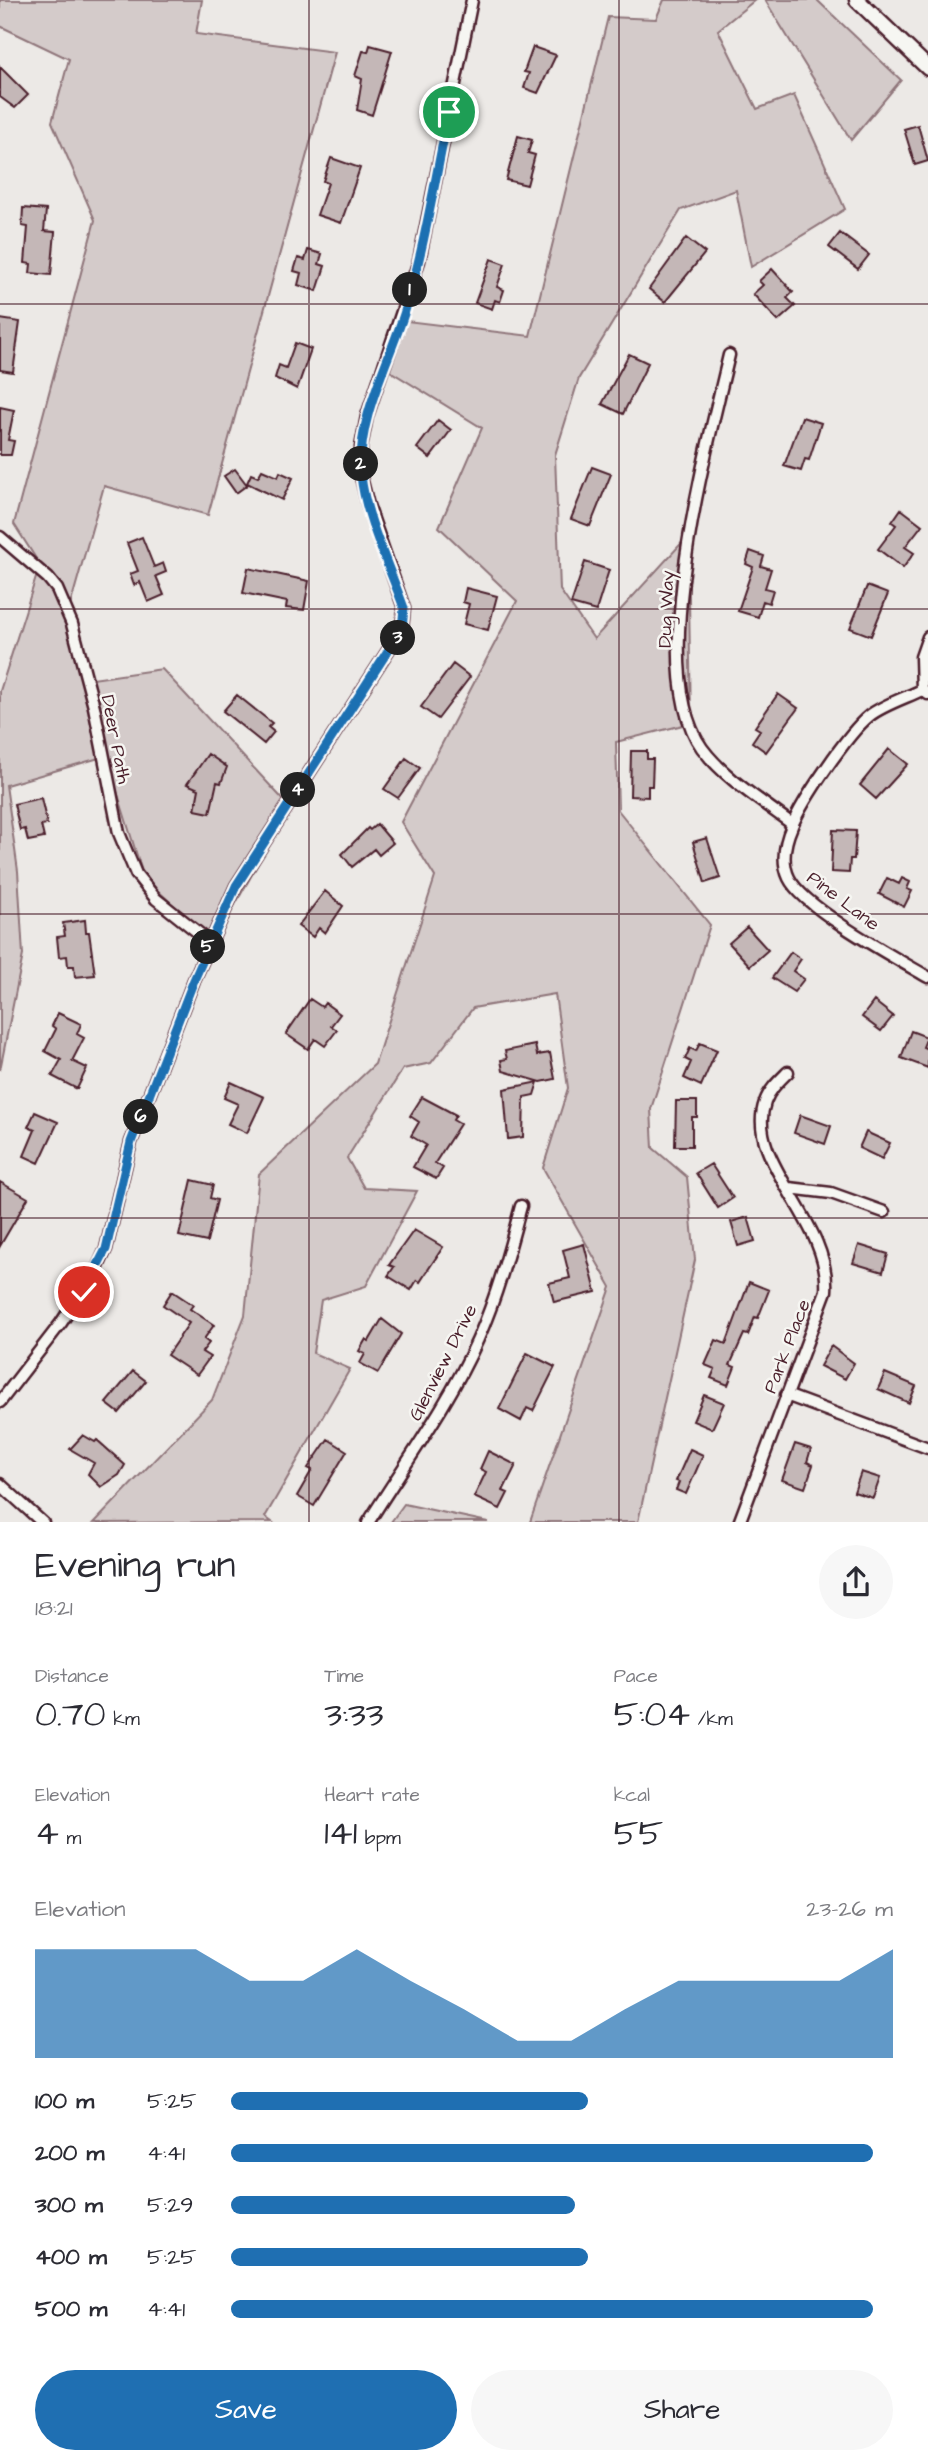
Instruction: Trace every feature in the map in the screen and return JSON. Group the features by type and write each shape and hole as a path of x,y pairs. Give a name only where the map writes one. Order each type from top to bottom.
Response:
{"main road":[{"path":"858,0 928,68"}],"street":[{"path":"0,1402 61,1323 97,1269 106,1249 131,1142 210,942 248,865 402,629 404,608 364,487 361,447 368,416 419,261 472,0"},
{"name":"Dug Way","path":"729,355 683,567 679,645 684,695 694,734 712,759 792,824"},
{"name":"Deer Path","path":"0,537 48,578 57,589 72,624 94,706 119,833 136,874 156,899 210,942"},
{"path":"792,824 817,784 861,724 871,715 925,692 921,657 928,637"},
{"name":"Pine Lane","path":"792,824 785,849 785,866 795,887 848,927 928,977"},
{"name":"Park Place","path":"739,1522 822,1305 827,1276 818,1239 771,1159 762,1123 766,1099 788,1072"},
{"path":"789,1188 831,1193 884,1213"},
{"name":"Glenview Drive","path":"368,1522 442,1408 478,1339 504,1270 521,1206"},
{"path":"786,1395 928,1448"},
{"path":"0,1484 43,1522"}],"shaded area":[{"path":"0,0 202,0 196,34 335,52 208,515 104,486 70,606 93,679 162,669 290,807 214,942 144,878 106,756 6,785 18,871 23,955 0,1070 0,691 40,565 14,524 95,220 52,122 69,59 0,26"},
{"path":"664,0 755,0 718,30 757,109 794,95 845,209 751,267 736,190 681,210 579,378 555,455 560,590 594,639 688,536 691,723 616,742 618,810 710,925 651,1109 653,1148 687,1177 695,1260 638,1522 530,1522 611,1287 543,1168 568,1088 555,994 473,1008 431,1063 403,1069 347,1158 364,1188 417,1191 366,1286 321,1300 313,1353 350,1369 265,1517 272,1522 95,1522 212,1400 245,1315 259,1174 375,1064 435,877 401,822 517,601 439,527 482,428 390,371 407,321 530,336 608,17 656,19"},
{"path":"765,0 817,0 901,80 851,140"},
{"path":"404,1504 488,1522 391,1522"}],"building":[{"path":"370,45 392,51 372,115 357,110 362,79 355,76 363,51 368,52"},
{"path":"533,47 556,55 538,93 524,88 529,73 524,72"},
{"path":"0,67 28,95 15,108 0,97"},
{"path":"918,125 928,161 915,165 904,129"},
{"path":"518,136 532,140 528,153 535,155 527,185 506,180"},
{"path":"331,158 360,168 341,223 317,215 328,183 323,181"},
{"path":"23,208 46,210 44,231 55,232 51,275 30,273 31,264 25,263 28,227 22,226"},
{"path":"840,233 869,255 858,269 829,247"},
{"path":"686,238 705,253 665,302 649,289"},
{"path":"308,250 322,254 319,264 325,266 317,291 298,285 301,273 294,271 298,258 305,260"},
{"path":"491,259 505,264 497,287 504,290 500,302 495,300 492,309 475,303"},
{"path":"772,269 793,292 787,298 795,306 778,321 753,294 763,285 759,281"},
{"path":"0,319 20,322 13,372 0,370"},
{"path":"295,343 311,349 297,389 275,378 279,365 286,368"},
{"path":"629,354 648,363 623,414 602,404"},
{"path":"0,407 14,410 8,440 14,441 11,455 0,455"},
{"path":"802,417 821,423 809,460 805,459 801,471 784,466"},
{"path":"438,420 451,430 430,458 417,448"},
{"path":"592,467 611,474 590,526 571,519"},
{"path":"235,469 247,485 236,493 224,476"},
{"path":"262,470 278,477 280,472 293,478 282,500 247,483 251,474 258,477"},
{"path":"901,509 922,525 905,547 914,553 903,568 878,549 896,525 892,522"},
{"path":"142,537 154,567 163,563 166,572 156,576 164,595 148,602 140,582 134,585 130,574 138,571 127,543"},
{"path":"750,551 764,556 761,566 771,569 765,588 773,590 769,603 763,601 758,617 738,611 753,567 746,564"},
{"path":"585,562 609,570 596,611 571,604"},
{"path":"248,568 309,581 304,610 286,608 287,602 243,593"},
{"path":"867,586 888,594 871,636 850,628"},
{"path":"466,588 497,596 488,630 464,624 469,604 463,602"},
{"path":"453,664 470,677 438,719 421,707"},
{"path":"778,694 798,708 766,752 752,742 760,730 755,727"},
{"path":"237,695 272,723 268,727 274,732 264,744 223,711"},
{"path":"889,749 908,764 876,799 860,785"},
{"path":"631,751 647,751 647,759 653,759 652,786 648,786 648,797 630,796"},
{"path":"208,754 227,767 221,783 217,782 210,813 195,810 199,789 187,784"},
{"path":"406,758 420,768 398,798 384,789"},
{"path":"41,798 47,824 41,825 44,838 28,841 25,829 20,830 14,804"},
{"path":"377,824 393,843 379,855 374,849 352,867 342,854 368,828 370,830"},
{"path":"833,830 856,831 854,859 850,859 849,873 831,872"},
{"path":"707,838 720,878 705,883 693,842"},
{"path":"887,878 899,884 902,878 910,882 907,889 912,891 904,907 879,894"},
{"path":"325,891 343,906 325,933 319,928 313,937 298,926"},
{"path":"85,920 95,975 75,977 74,966 68,966 67,956 59,957 57,937 65,936 63,923"},
{"path":"747,927 768,950 750,966 729,943"},
{"path":"791,952 801,959 793,971 804,979 794,992 772,978"},
{"path":"310,999 322,1007 325,1003 340,1014 331,1026 337,1030 325,1046 315,1039 308,1049 286,1034"},
{"path":"874,1001 893,1016 881,1031 862,1017"},
{"path":"58,1013 81,1024 77,1034 84,1038 72,1061 87,1068 77,1089 52,1076 61,1060 45,1051 56,1029 52,1026"},
{"path":"911,1031 927,1037 923,1047 928,1049 928,1068 901,1058"},
{"path":"700,1043 717,1050 701,1086 684,1078 691,1062 685,1059 690,1048 696,1051"},
{"path":"535,1045 537,1055 550,1053 555,1079 541,1082 503,1071 501,1060 507,1059 505,1051"},
{"path":"231,1082 264,1097 247,1133 228,1124 238,1104 224,1098"},
{"path":"538,1082 534,1095 524,1097 523,1137 508,1139 504,1089"},
{"path":"422,1097 456,1115 453,1120 460,1124 435,1163 443,1168 436,1179 413,1167 426,1145 411,1136 419,1122 410,1116"},
{"path":"676,1101 697,1101 697,1117 692,1117 692,1146 675,1146"},
{"path":"35,1112 58,1122 39,1163 24,1156 35,1130 28,1127"},
{"path":"800,1115 831,1126 825,1144 794,1133"},
{"path":"866,1132 890,1143 882,1159 859,1148"},
{"path":"711,1164 733,1198 718,1208 696,1173"},
{"path":"192,1180 213,1185 210,1198 217,1200 207,1242 179,1236"},
{"path":"0,1182 28,1198 0,1246"},
{"path":"748,1217 755,1241 738,1246 731,1222"},
{"path":"414,1230 443,1247 420,1282 417,1280 411,1290 388,1276 394,1267 389,1265"},
{"path":"584,1244 596,1292 554,1302 549,1283 570,1278 563,1250"},
{"path":"859,1245 888,1254 883,1272 853,1263"},
{"path":"749,1282 769,1290 758,1318 755,1317 748,1335 744,1334 730,1365 735,1367 728,1385 711,1378 715,1369 705,1365 716,1340 726,1344"},
{"path":"172,1291 193,1305 190,1309 214,1325 204,1339 209,1343 202,1352 210,1357 197,1375 167,1355 189,1323 163,1305"},
{"path":"382,1319 401,1334 378,1373 360,1363 365,1354 359,1351 366,1339 369,1341"},
{"path":"831,1346 854,1363 845,1379 820,1366"},
{"path":"527,1353 555,1367 533,1411 527,1408 521,1421 499,1409"},
{"path":"133,1371 146,1381 119,1413 106,1403"},
{"path":"885,1373 916,1386 909,1403 878,1389"},
{"path":"704,1395 724,1403 712,1429 693,1421"},
{"path":"83,1435 95,1442 97,1440 125,1465 119,1475 101,1487 88,1474 94,1463 70,1449"},
{"path":"328,1439 347,1451 314,1506 297,1496 312,1470 308,1468"},
{"path":"795,1444 811,1449 807,1462 813,1465 805,1488 782,1480"},
{"path":"690,1449 703,1455 686,1494 676,1490 679,1482 676,1481"},
{"path":"488,1451 516,1465 503,1491 508,1493 500,1509 474,1497 486,1472 480,1469"},
{"path":"861,1472 880,1478 873,1498 854,1492"}],"route":[{"path":"84,1292 106,1249 131,1142 194,980 236,886 402,629 404,608 361,477 361,447 368,416 419,261 449,112"}]}
